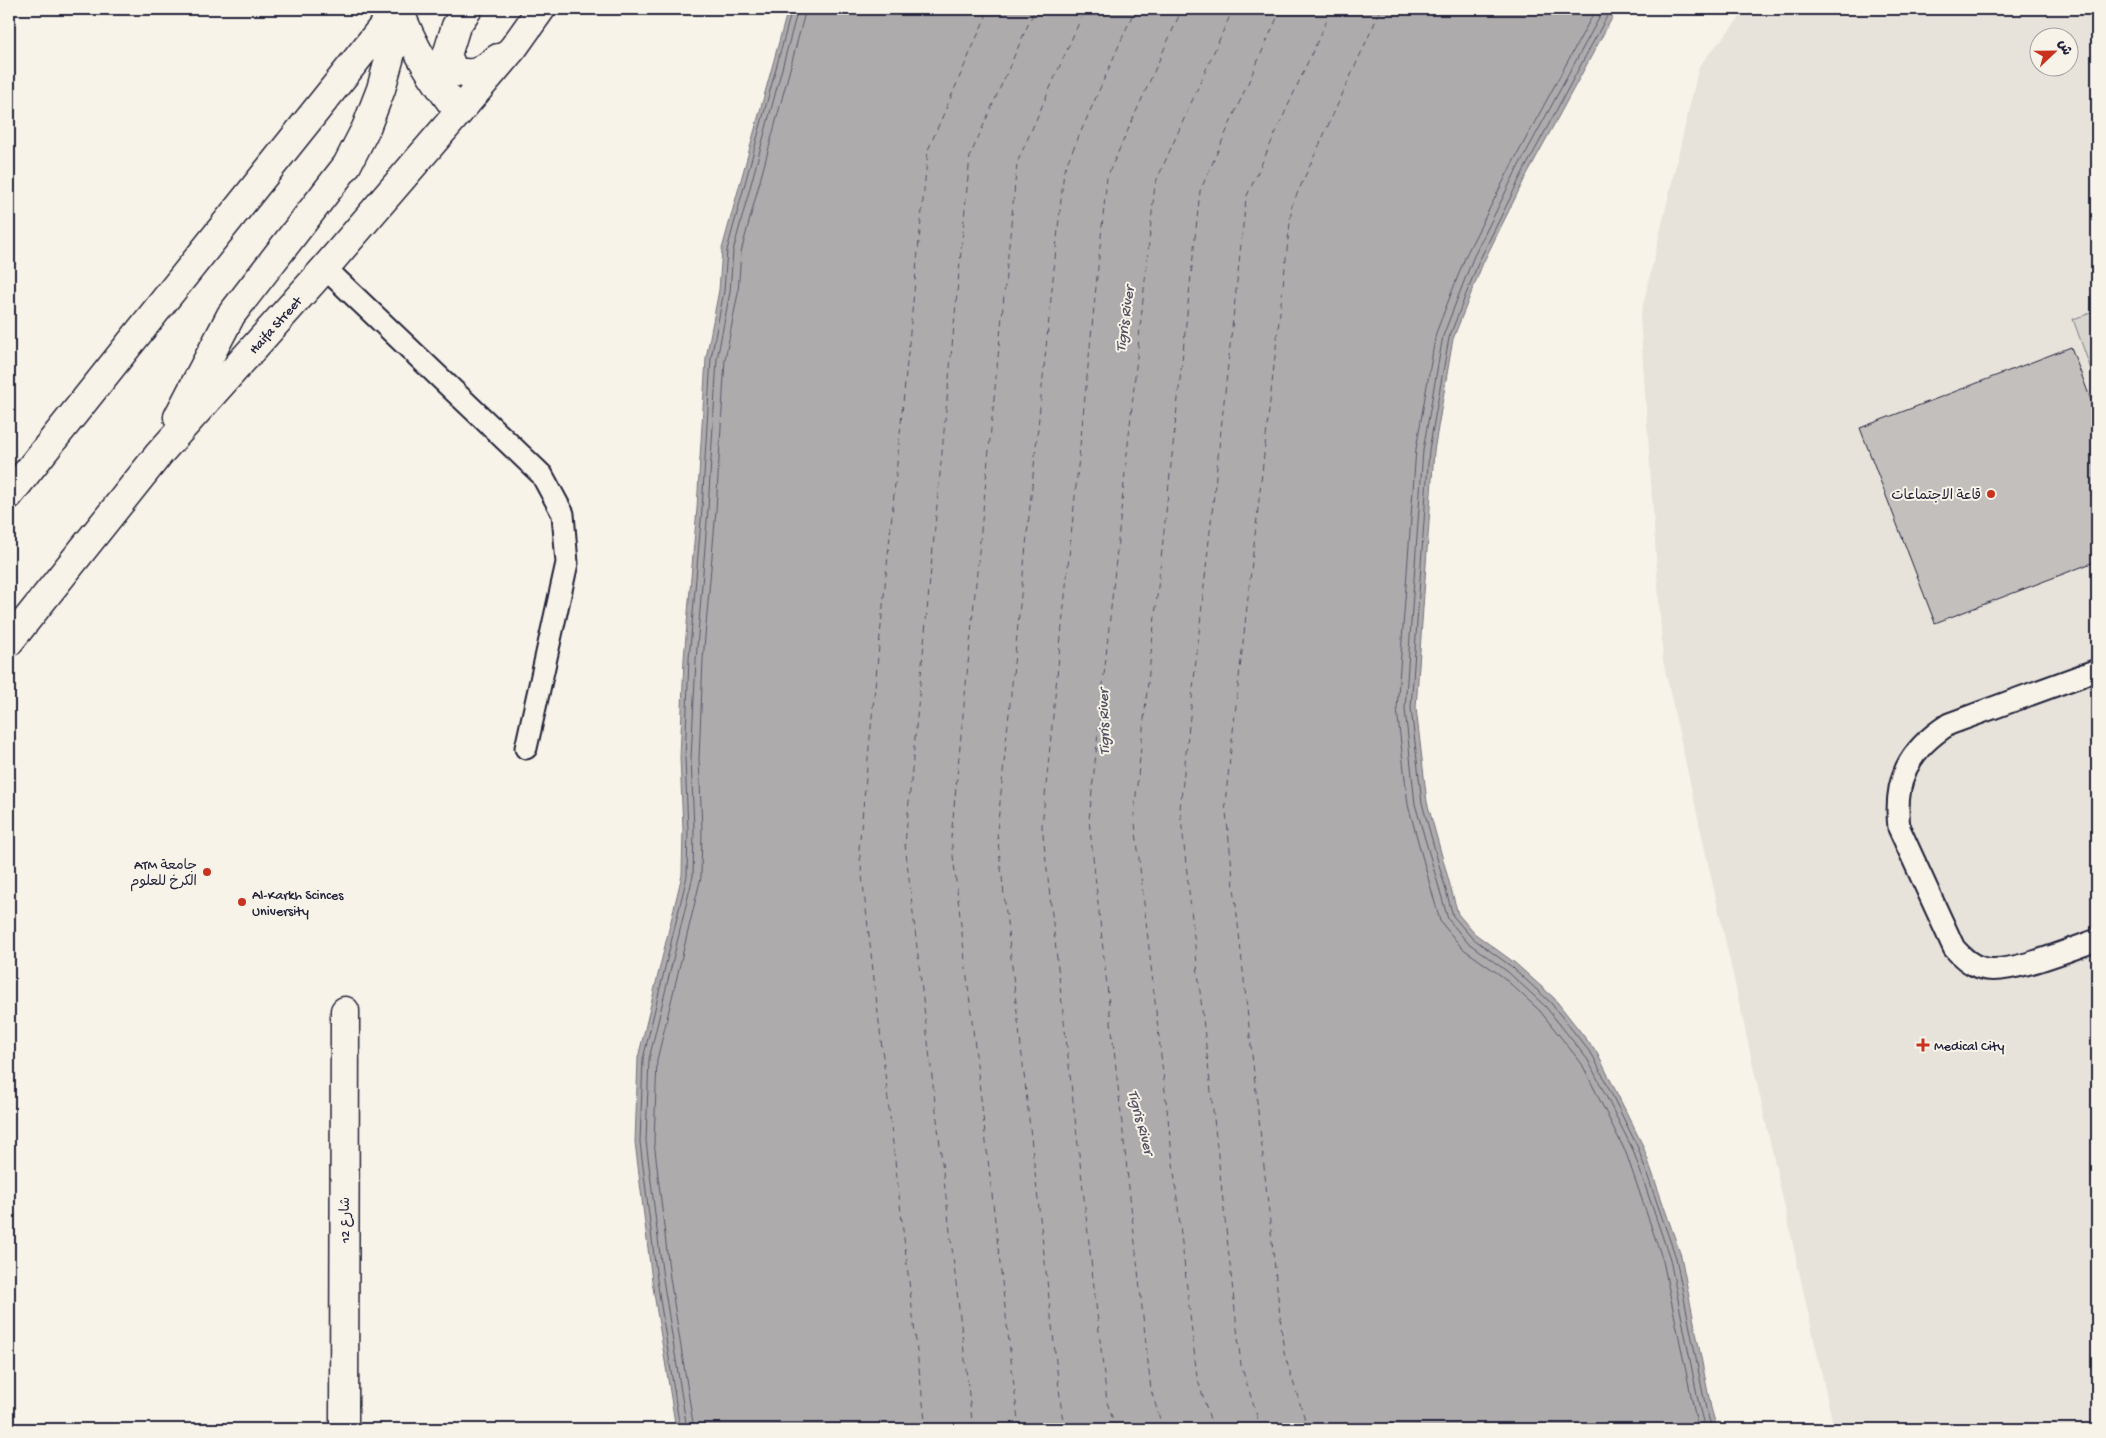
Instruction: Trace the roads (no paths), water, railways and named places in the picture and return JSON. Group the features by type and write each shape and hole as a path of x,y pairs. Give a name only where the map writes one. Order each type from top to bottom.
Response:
{"main road":[{"path":"398,9 408,35 422,62 438,87 459,112"},
{"path":"159,454 231,315 347,165 366,128 381,89 392,49 398,9"},
{"path":"9,494 398,9"},
{"path":"468,9 456,26 447,54 454,72 469,75 484,68 514,47"},
{"name":"Haifa Street","path":"9,642 159,454 325,268 459,112 514,47 540,9"},
{"name":"شارع 12","path":"344,1429 345,1011"}],"lane":[{"path":"325,268 542,475 563,514 567,563 526,748"},
{"path":"2097,670 1949,724 1931,736 1916,750 1906,768 1899,788 1897,808 1899,828 1954,948 1972,964 1983,969 2007,969 2097,940"}],"water":[{"name":"Tigris River","path":"788,9 1617,9 1526,176 1483,263 1453,339 1434,451 1416,708 1427,802 1458,914 1474,933 1515,963 1554,998 1597,1053 1643,1146 1681,1256 1711,1408 1717,1429 676,1429 652,1281 635,1142 638,1058 682,875 683,829 680,758 684,659 697,508 706,358 719,290 722,249"}],"place":[{"name":"قاعة الاجتماعات","path":"1991,494"},
{"name":"ATM جامعة الكرخ للعلوم","path":"207,872"},
{"name":"Al-Karkh Scinces University","path":"242,902"},
{"name":"Medical City","path":"1923,1045"}]}
